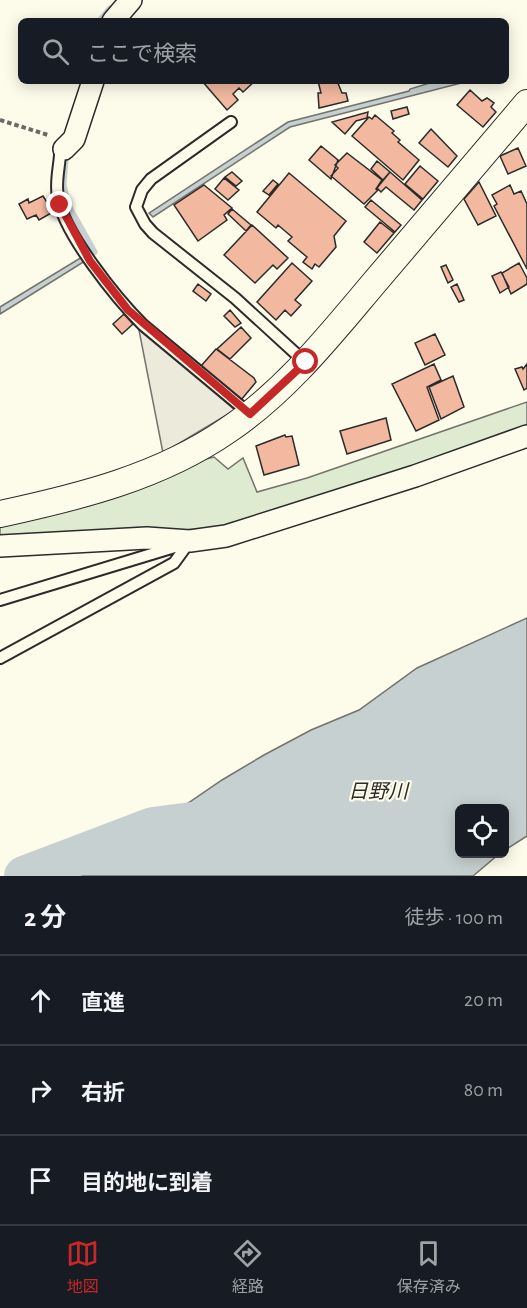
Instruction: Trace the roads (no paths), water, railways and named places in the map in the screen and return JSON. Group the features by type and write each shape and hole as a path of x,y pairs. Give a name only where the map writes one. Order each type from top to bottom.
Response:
{"street":[{"path":"115,18 131,0"},
{"path":"64,149 75,139 92,84"},
{"path":"0,514 82,496 124,482 207,444 250,414 306,362 527,103"},
{"path":"0,546 136,538 190,541 226,536 322,507 527,436"}],"lane":[{"path":"231,122 152,179 142,190 136,207 153,233 235,298 306,362"},
{"path":"64,149 60,155 58,199 87,257 135,318 250,414"},
{"path":"0,600 190,541"},
{"path":"0,658 174,563 190,541"}],"water":[{"path":"426,84 457,84 290,127 153,217 149,213 288,122"},
{"path":"82,257 85,261 0,314 0,307"},
{"name":"日野川","path":"527,618 527,836 509,847 509,804 455,804 455,858 494,858 473,876 67,876 153,827 222,780 264,755 311,730 359,710 417,668"}],"waterway":[{"path":"102,18 110,9"},
{"path":"66,150 63,184 67,204 94,252"},
{"name":"日野川","path":"24,876 153,827 207,820"}]}
